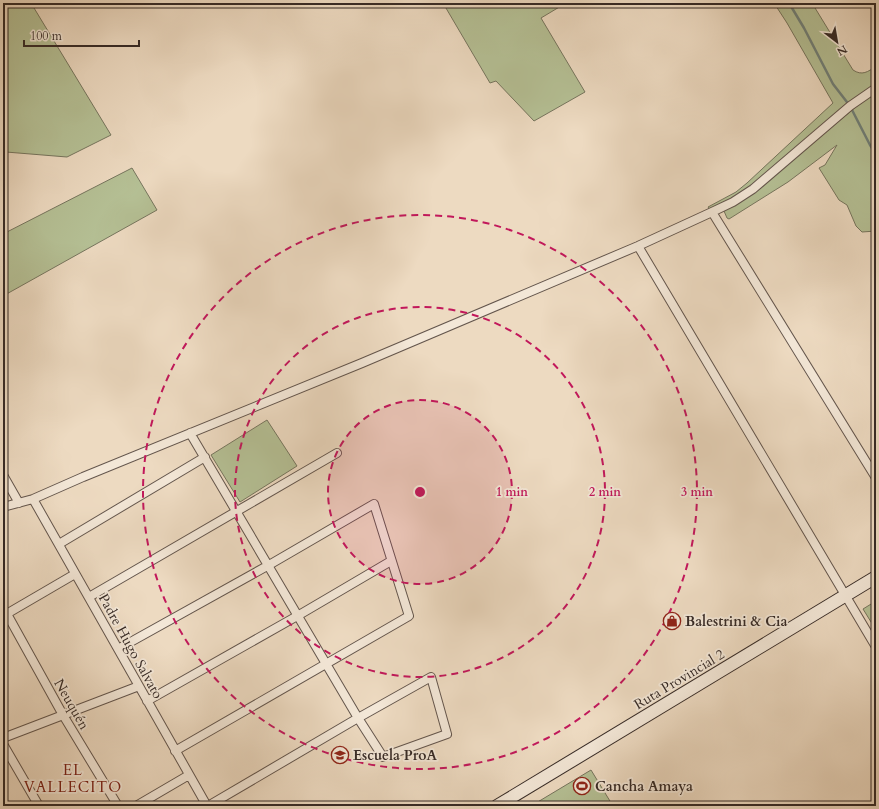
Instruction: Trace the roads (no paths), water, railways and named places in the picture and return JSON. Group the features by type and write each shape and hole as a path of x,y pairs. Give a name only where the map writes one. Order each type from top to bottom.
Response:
{"main road":[{"name":"Ruta Provincial 2","path":"497,806 876,577"}],"street":[{"path":"3,506 33,499 83,477 362,363 638,246 733,202 753,189 850,106 876,88"},
{"path":"712,212 876,478"},
{"path":"638,246 876,647"},
{"path":"190,433 358,718 383,757 447,734 431,677 358,718 208,806"},
{"path":"89,597 337,453"},
{"path":"58,544 204,457"},
{"path":"3,476 19,503"},
{"name":"Padre Hugo Salvato","path":"33,499 175,751 208,806"},
{"path":"118,649 269,565 374,504 409,616 175,751"},
{"path":"147,701 299,616 391,561"},
{"path":"5,615 75,574"},
{"name":"Neuquén","path":"5,615 118,806"},
{"path":"3,738 139,686"},
{"path":"3,744 39,806"},
{"path":"136,806 189,775"}],"waterway":[{"path":"789,3 804,28 833,84 850,106 876,154"}],"place":[{"name":"Balestrini & Cia","path":"672,621"},
{"name":"Escuela ProA","path":"340,755"},
{"name":"Cancha Amaya","path":"582,786"}],"district":[{"name":"EL VALLECITO","path":"73,778"}]}
